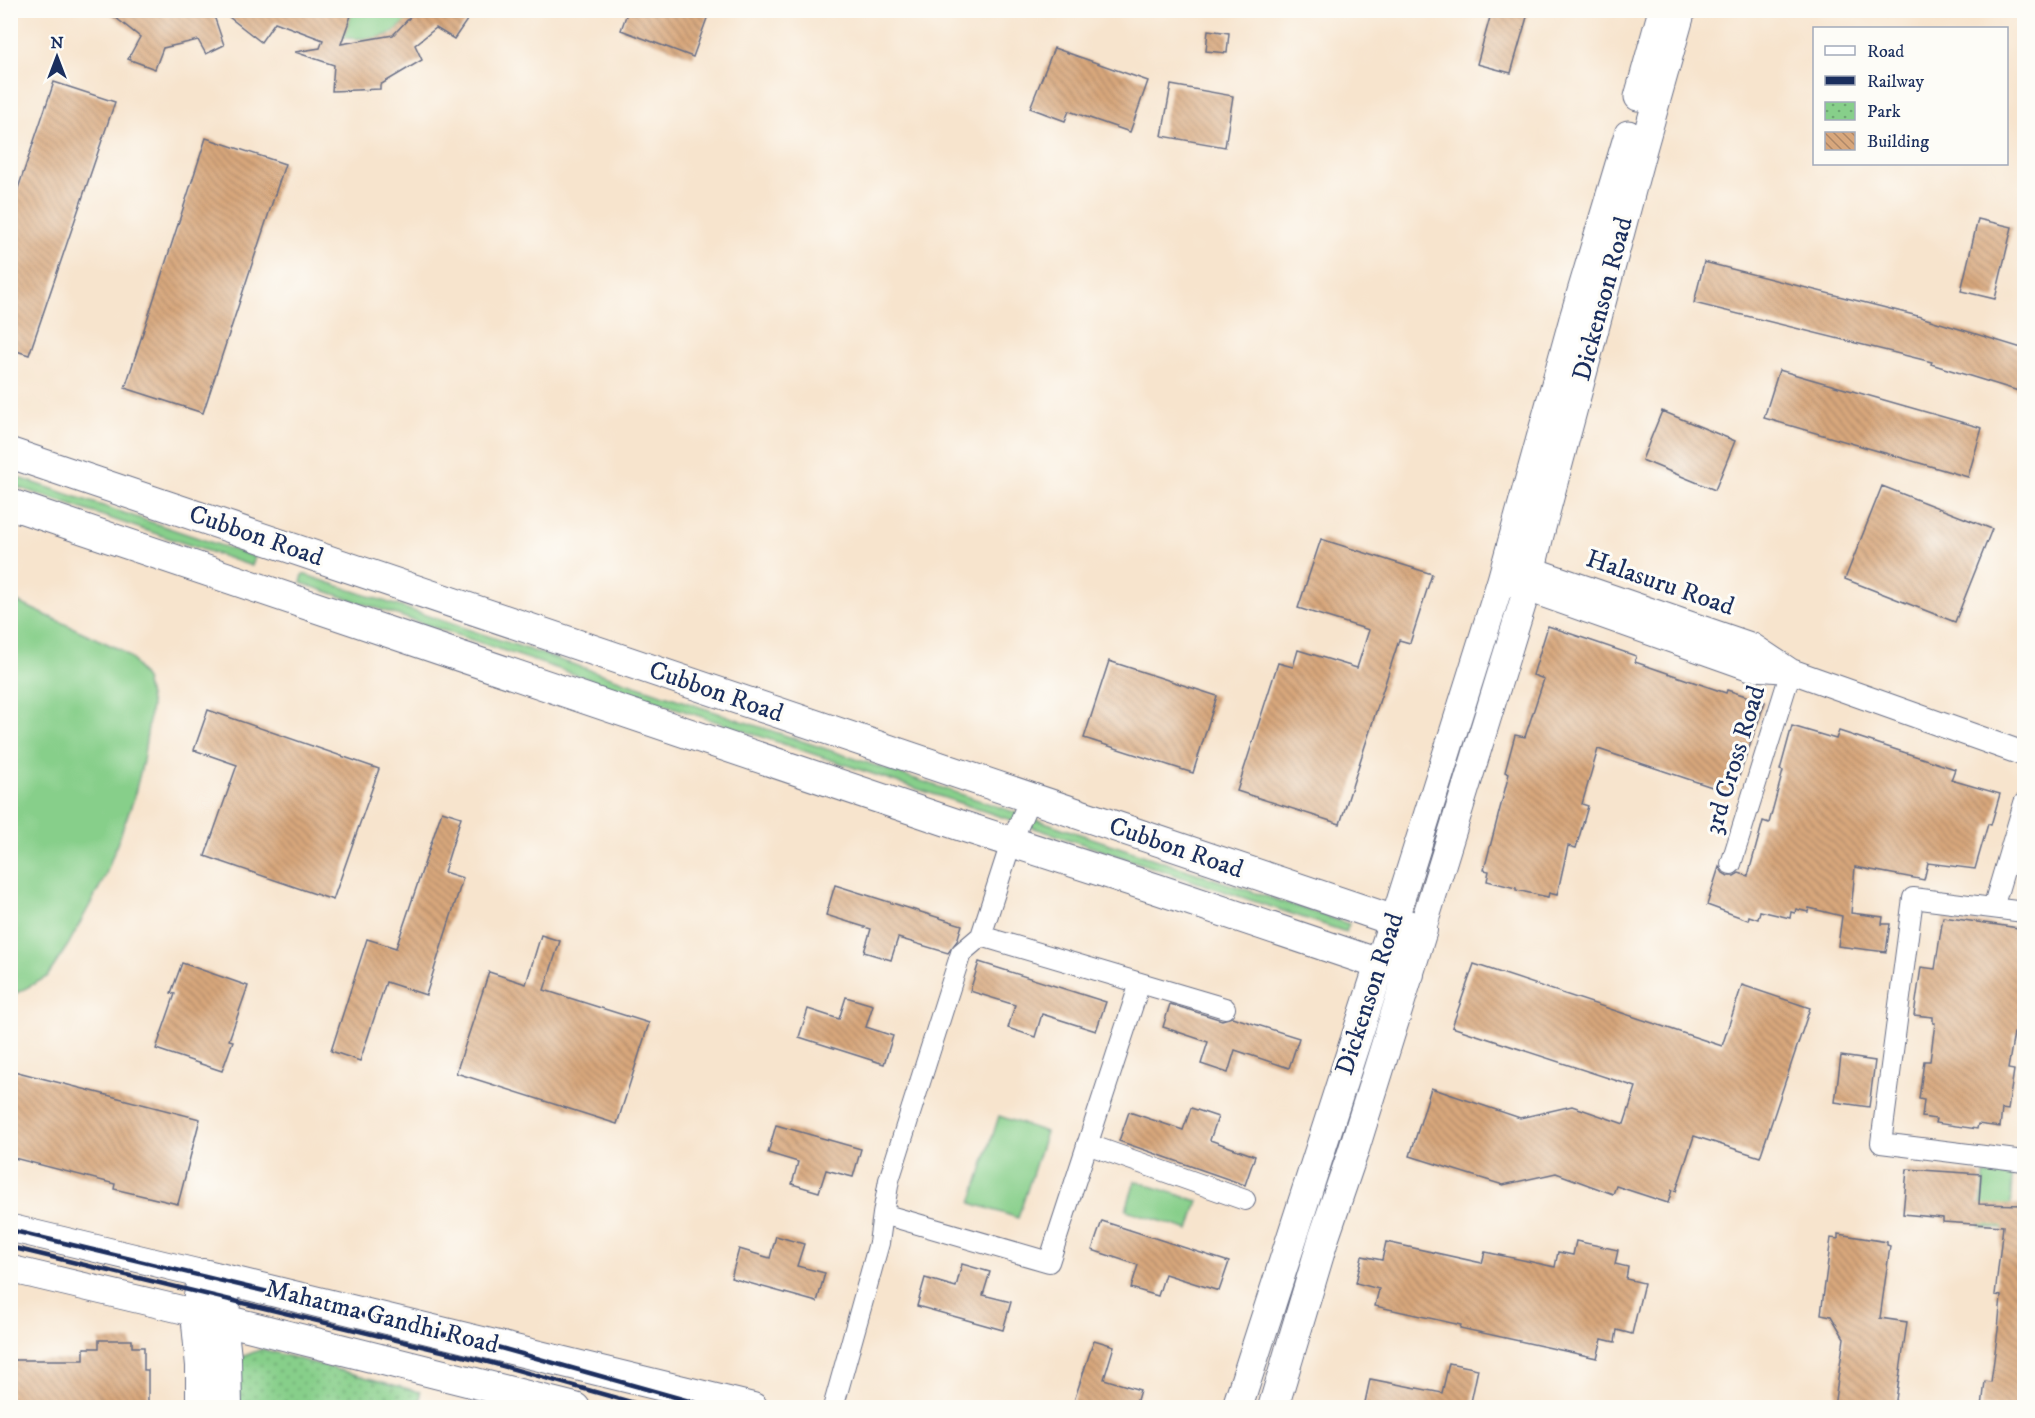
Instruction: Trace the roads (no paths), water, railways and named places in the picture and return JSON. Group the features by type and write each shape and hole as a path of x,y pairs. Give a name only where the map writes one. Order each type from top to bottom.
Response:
{"main road":[{"name":"Dickenson Road","path":"1236,1407 1380,965 1504,571 1574,315 1626,144 1662,10"},
{"name":"Dickenson Road","path":"1273,1407 1530,579 1643,149 1682,10"},
{"name":"Cubbon Road","path":"10,453 1422,930"},
{"name":"Cubbon Road","path":"10,504 1011,843 1157,889 1409,974"},
{"path":"274,594 291,548"},
{"path":"465,658 480,612"},
{"name":"Mahatma Gandhi Road","path":"10,1227 753,1407"},
{"name":"Mahatma Gandhi Road","path":"10,1269 572,1407"},
{"path":"201,1407 201,1366 216,1277"},
{"path":"209,1317 226,1358 227,1407"}],"street":[{"path":"1504,571 1530,579"},
{"name":"Halasuru Road","path":"1530,579 1749,668 1791,671 2025,753"},
{"name":"3rd Cross Road","path":"1731,864 1791,671"},
{"path":"833,1407 879,1243 889,1180 961,953 981,936 1011,843 1030,798"},
{"path":"1993,908 2025,803"},
{"path":"2025,912 1913,898 1881,1143 2025,1161"},
{"path":"981,936 1225,1008"},
{"path":"883,1214 1049,1262 1140,983"},
{"path":"1087,1144 1245,1200"}],"railway":[{"path":"10,1230 497,1347 714,1408"},
{"path":"10,1247 492,1363 652,1408"}]}
